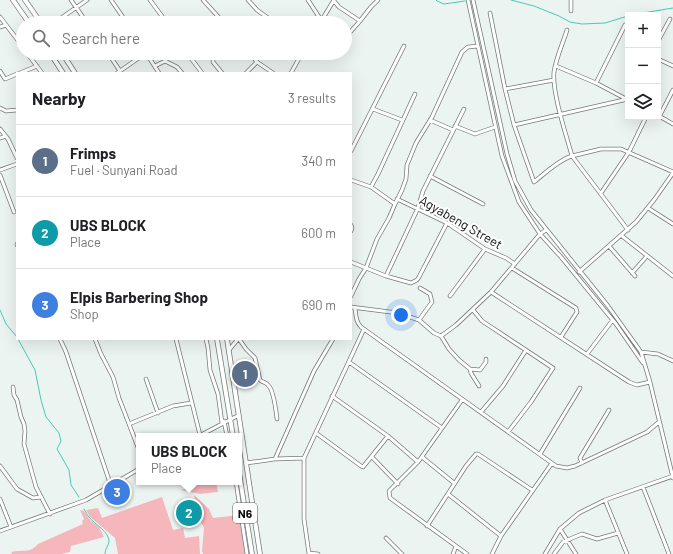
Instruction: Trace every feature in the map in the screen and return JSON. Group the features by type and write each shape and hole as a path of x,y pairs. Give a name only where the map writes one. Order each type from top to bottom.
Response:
{"main road":[{"path":"13,0 24,16"},
{"path":"25,0 36,16"},
{"path":"55,60 62,72"},
{"path":"67,60 74,72"},
{"path":"217,340 233,433"},
{"name":"N6","path":"227,340 242,433"},
{"name":"N6","path":"242,436 260,554"},
{"name":"N6","path":"241,485 252,554"}],"street":[{"path":"71,0 82,16"},
{"path":"64,16 87,0"},
{"path":"111,0 122,16"},
{"path":"150,0 162,16"},
{"path":"203,0 218,16"},
{"path":"248,0 257,10 265,16"},
{"path":"308,0 317,16"},
{"path":"324,16 334,0 339,8 352,16"},
{"path":"352,30 378,0"},
{"path":"468,0 502,156 514,191 522,208 540,234 561,257 612,321 644,365"},
{"path":"473,0 507,154 515,181 531,210 579,272 608,306 641,352 650,382 673,477 605,500 579,513 560,529 546,552 553,554 563,542 582,534 597,538 618,533"},
{"path":"570,0 571,11"},
{"path":"490,13 505,90 514,125 534,182 568,157 601,149 629,152 673,172 648,208 628,230 579,272"},
{"path":"352,16 360,21"},
{"path":"0,17 16,36"},
{"path":"661,36 670,19"},
{"path":"0,27 6,25"},
{"path":"596,83 625,25"},
{"path":"567,30 556,66 554,80 572,156 628,230"},
{"path":"352,149 404,46"},
{"path":"352,293 366,268 370,253 381,230 389,218 406,179 408,160 416,143 430,120 464,50 468,47 478,46"},
{"path":"33,60 41,72"},
{"path":"112,60 119,72 136,60"},
{"path":"151,60 158,72"},
{"path":"192,60 201,72"},
{"path":"213,60 221,72"},
{"path":"292,72 298,60"},
{"path":"661,60 673,66"},
{"path":"155,66 165,61 177,67 181,72"},
{"path":"247,72 258,62 271,72"},
{"path":"28,71 37,66"},
{"path":"556,66 596,83 625,98"},
{"path":"0,70 5,79 16,74"},
{"path":"505,90 554,80"},
{"path":"661,111 673,90"},
{"path":"371,188 414,94"},
{"path":"514,125 625,101"},
{"path":"0,108 6,111 16,110"},
{"path":"373,109 402,120"},
{"path":"386,276 418,208 423,191 430,176 464,109"},
{"path":"661,118 673,124"},
{"path":"430,120 453,130"},
{"path":"601,193 629,152 645,120"},
{"path":"455,126 474,134 495,127"},
{"path":"0,129 6,136 16,155"},
{"path":"0,138 6,136"},
{"path":"0,170 16,164"},
{"path":"0,175 14,212"},
{"path":"430,176 483,204"},
{"path":"352,180 371,188 394,204"},
{"name":"Agyabeng Street","path":"397,199 447,222 485,249 506,258 514,264"},
{"path":"648,208 673,224"},
{"path":"352,262 386,276 411,283 417,280 447,222"},
{"path":"441,336 456,325 491,292 540,234 546,230"},
{"path":"622,236 673,276"},
{"path":"609,246 635,276"},
{"path":"450,296 485,249"},
{"path":"632,273 647,256"},
{"path":"512,268 576,308 578,312 561,337"},
{"path":"419,320 432,302 430,294 420,288"},
{"path":"491,292 633,384 637,385 650,382"},
{"path":"479,386 470,369 449,349 441,336 434,333 419,320 398,313 355,308 358,324 364,329 556,466 568,468 582,463 647,432 659,422"},
{"path":"473,310 482,321 553,368 531,402 508,432"},
{"path":"587,354 612,321"},
{"path":"318,554 309,554 304,519 304,458 364,329"},
{"path":"60,340 66,352 111,486"},
{"path":"95,340 113,377 119,398 136,442"},
{"path":"176,340 198,433"},
{"path":"206,340 210,370 218,394 223,422 227,433"},
{"path":"229,350 237,340"},
{"path":"239,340 255,358 260,380 268,384 270,387 274,397 277,419"},
{"path":"275,459 314,371 332,340"},
{"path":"481,412 503,386 526,350"},
{"path":"641,352 658,354 673,361"},
{"path":"470,369 480,370 486,362 486,359"},
{"path":"349,362 442,428"},
{"path":"146,379 158,413"},
{"path":"12,387 24,424 24,444 36,487 50,514"},
{"path":"540,454 580,388"},
{"path":"332,396 388,436 418,462"},
{"path":"462,400 422,457 389,492 390,498 467,554"},
{"path":"129,424 173,406 191,403"},
{"path":"582,463 580,458 609,410"},
{"path":"204,433 239,415"},
{"path":"316,433 361,466 365,465 388,436"},
{"path":"427,526 466,466 474,456 478,454 532,490"},
{"path":"372,457 398,484"},
{"path":"422,457 454,483"},
{"path":"246,463 275,459 304,458"},
{"path":"492,554 501,536 552,463"},
{"path":"0,466 17,489 33,498 40,497"},
{"path":"0,531 86,500 136,471"},
{"path":"236,485 247,554"},
{"path":"643,486 669,554"},
{"path":"448,494 501,536"},
{"path":"0,500 11,527"},
{"path":"605,500 627,554"},
{"path":"560,529 576,554"},
{"path":"386,538 402,554"},
{"path":"453,554 456,546"}],"shaded area":[{"path":"196,485 217,485 218,492 200,494 181,490"},
{"path":"194,495 209,509 213,518 239,515 245,554 203,554 204,528 197,514"},
{"path":"162,497 173,530 183,528 185,538 199,536 200,554 118,554 115,538 90,517 86,510 98,508 102,518"},
{"path":"80,510 84,511 90,520 99,527 104,537 71,546 70,552 61,554 12,554 11,552 32,549 38,544 83,524 82,521 84,519"}],"waterway":[{"path":"436,0 444,4 465,1"},
{"path":"511,0 534,6 570,22 582,24 605,23 625,17"},
{"path":"649,12 673,8"},
{"path":"0,310 6,324 16,336"},
{"path":"19,340 35,370 46,417 59,433 61,441 57,449 69,470 71,485 79,497"},
{"path":"84,509 91,520 109,538 105,554"}],"place":[{"name":"Frimps","path":"245,374"},
{"name":"Elpis Barbering Shop","path":"117,492"},
{"name":"UBS BLOCK","path":"189,513"}]}
